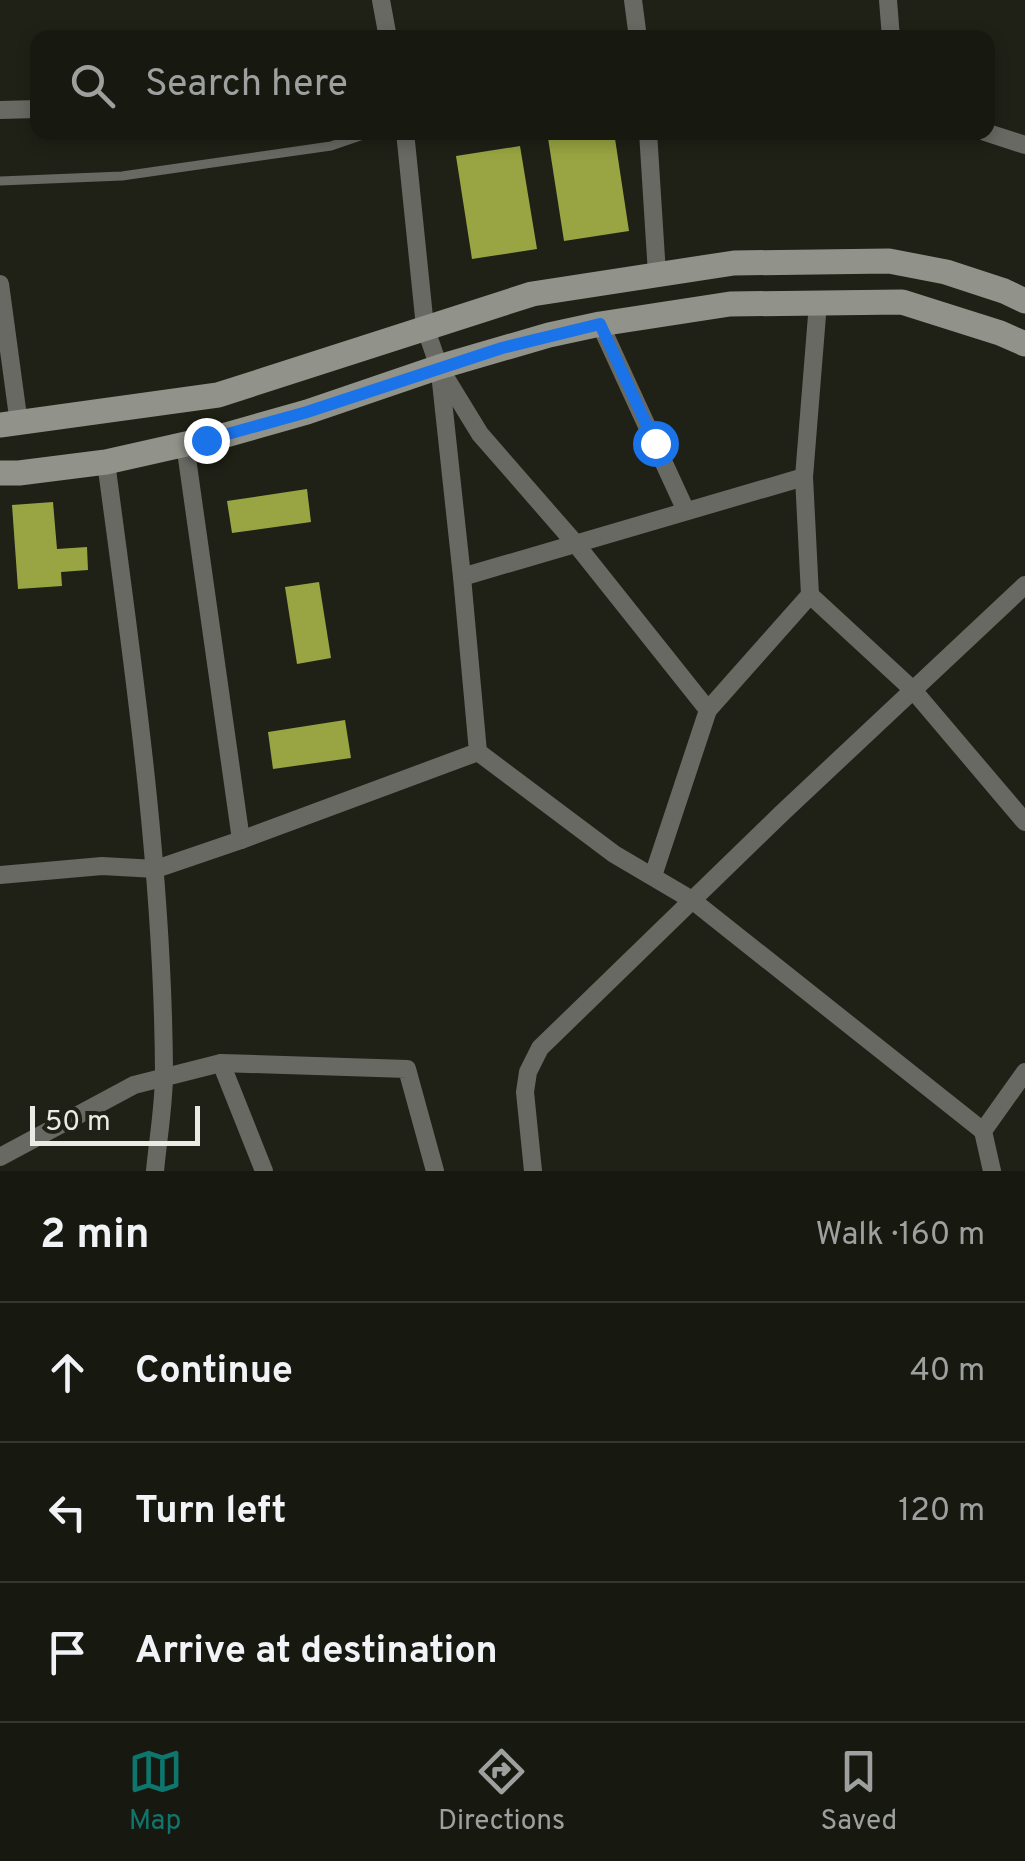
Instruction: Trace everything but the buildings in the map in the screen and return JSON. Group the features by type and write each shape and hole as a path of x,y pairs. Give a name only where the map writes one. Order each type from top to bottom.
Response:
{"street":[{"path":"380,0 386,30"},
{"path":"633,0 637,30"},
{"path":"888,0 890,30"},
{"path":"0,110 30,109"},
{"path":"995,135 1025,144"},
{"path":"407,140 425,327 439,367 480,434 575,543 708,710"},
{"path":"649,140 657,274"},
{"path":"0,284 10,425 218,395 532,294 734,262 889,261 946,272 1025,301"},
{"path":"0,473 106,462 185,444 307,412 549,335 730,304 902,302 1000,332 1025,344"},
{"path":"818,303 804,477 810,595 913,690 1025,822"},
{"path":"600,324 686,511"},
{"path":"439,367 478,752 614,854 692,900 983,1131 992,1171"},
{"path":"185,444 241,840"},
{"path":"106,462 156,869 164,1076 155,1171"},
{"path":"462,577 804,477"},
{"path":"533,1171 526,1092 528,1072 540,1048 1025,585"},
{"path":"653,876 708,710 810,595"},
{"path":"0,876 102,866 156,869 478,752"},
{"path":"221,1063 264,1171"},
{"path":"0,1157 134,1084 221,1063 407,1069 435,1171"},
{"path":"983,1131 1025,1072"}],"lane":[{"path":"0,181 122,176 331,146 349,140"}],"route":[{"path":"206,440 307,412 502,348 600,324 655,443"}]}
